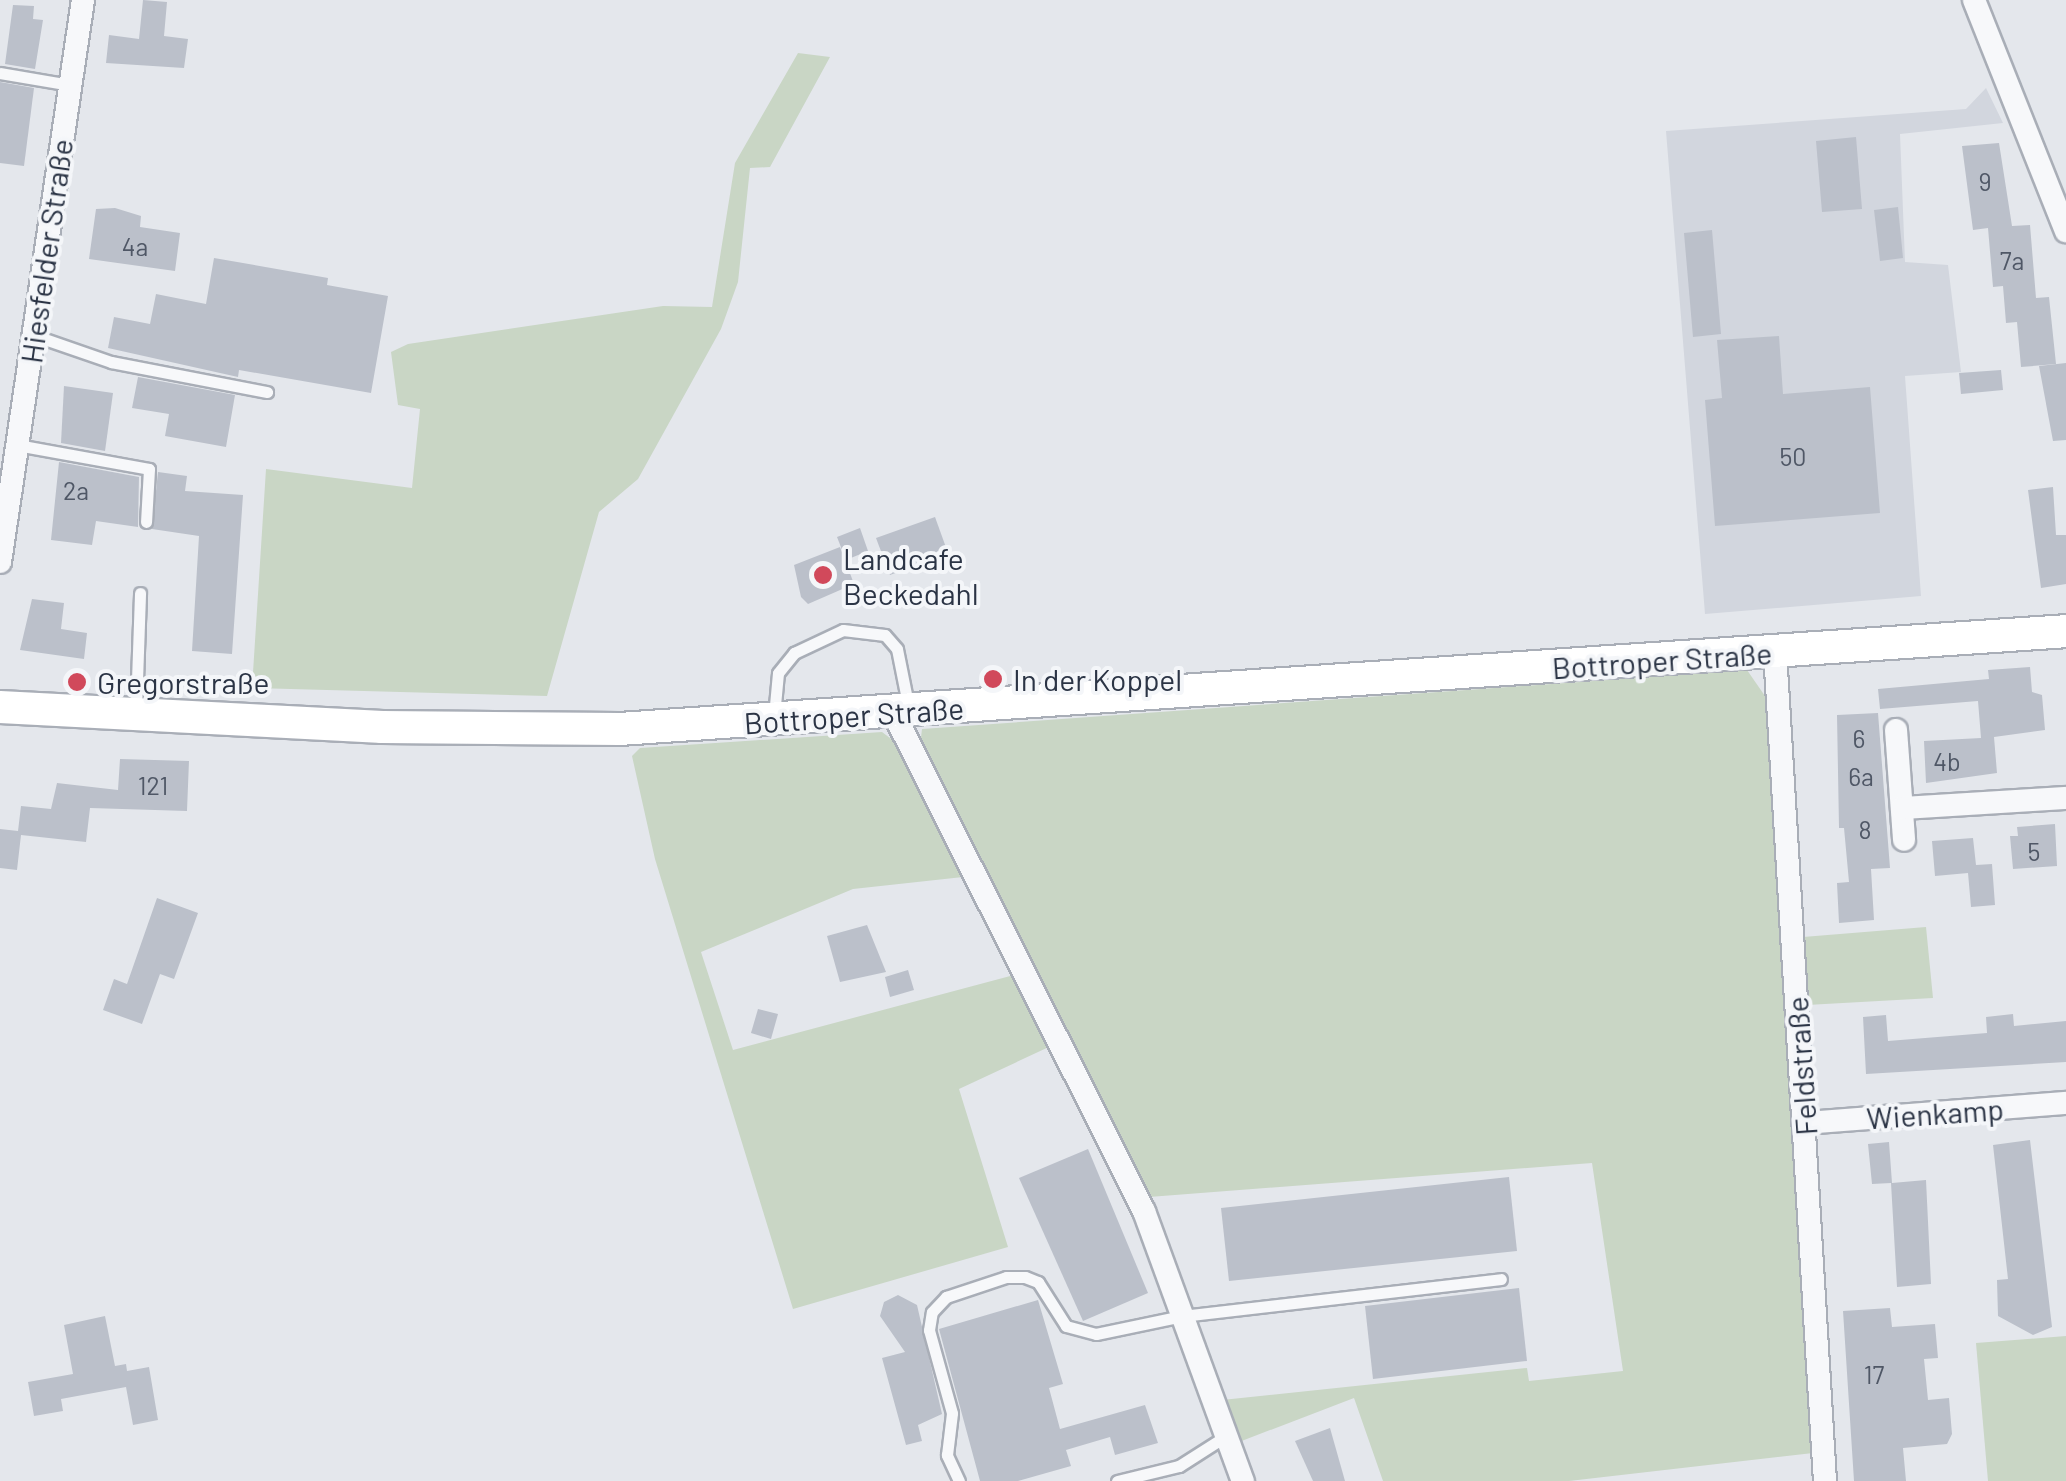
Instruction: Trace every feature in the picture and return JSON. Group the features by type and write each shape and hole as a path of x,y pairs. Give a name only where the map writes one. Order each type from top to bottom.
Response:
{"main road":[{"name":"Bottroper Straße","path":"0,707 402,728 619,730 902,714 2066,631"}],"street":[{"name":"Hiesfelder Straße","path":"0,562 83,0"},
{"path":"1974,0 2066,231"},
{"name":"Feldstraße","path":"1774,652 1825,1481"},
{"path":"902,714 1144,1212 1243,1481"},
{"path":"1896,730 1904,840"},
{"path":"1902,808 2066,798"},
{"name":"Wienkamp","path":"1804,1123 2066,1103"}],"lane":[{"path":"0,73 70,86"},
{"path":"33,335 111,362 267,392"},
{"path":"17,445 143,466 152,477 146,522"},
{"path":"136,714 140,593"},
{"path":"774,721 778,672 794,654 843,630 885,635 897,649 902,714"},
{"path":"959,1481 948,1455 952,1412 929,1330 932,1312 946,1297 1006,1277 1025,1277 1038,1282 1078,1334 1182,1316 1502,1279"},
{"path":"1116,1481 1179,1466 1226,1436"}],"shaded area":[{"path":"1986,88 2003,123 1900,134 1905,262 1948,265 1961,372 1905,376 1921,596 1705,614 1666,131 1966,109"}],"green space":[{"path":"798,53 830,57 770,167 750,168 738,282 721,329 638,479 599,512 547,696 252,688 266,469 412,488 420,409 398,405 391,352 408,344 663,306 712,307 735,163"},
{"path":"1747,670 1765,696 1813,1453 1569,1481 1383,1481 1354,1398 1239,1442 1222,1400 1527,1368 1529,1381 1623,1371 1592,1163 1149,1197 920,746 922,729"},
{"path":"882,732 898,744 963,877 853,889 701,952 733,1050 1014,975 1051,1046 959,1089 1008,1247 793,1309 655,859 632,756 640,748"},
{"path":"1926,927 1933,998 1807,1005 1803,937"},
{"path":"2066,1336 2066,1481 1988,1481 1976,1343"}],"building":[{"path":"143,0 167,2 164,36 188,39 184,68 106,63 109,35 139,39"},
{"path":"13,5 34,6 33,19 43,20 35,69 5,64"},
{"path":"0,82 34,88 24,166 0,163"},
{"path":"1856,137 1862,209 1822,212 1816,141"},
{"path":"1999,143 2012,226 2030,225 2036,298 2049,297 2056,364 2021,367 2017,322 2006,323 2003,286 1993,287 1988,228 1973,230 1962,146"},
{"path":"1898,207 1903,258 1880,261 1874,210"},
{"path":"115,208 141,216 140,227 180,233 175,271 89,259 96,209"},
{"path":"1712,230 1721,334 1693,337 1684,233"},
{"path":"214,258 328,278 327,285 388,296 371,393 239,370 238,377 108,348 114,317 150,324 156,294 206,304"},
{"path":"1779,336 1783,394 1870,387 1880,513 1715,526 1705,400 1722,398 1717,340"},
{"path":"2066,363 2066,440 2053,441 2039,366"},
{"path":"2001,370 2003,390 1961,394 1959,373"},
{"path":"138,377 235,395 226,447 165,436 169,414 132,408"},
{"path":"64,386 113,393 105,451 61,443"},
{"path":"59,462 139,477 138,527 96,521 92,545 51,540"},
{"path":"158,472 187,476 185,491 243,495 232,654 192,651 199,536 152,529"},
{"path":"2053,487 2056,535 2066,535 2066,584 2041,588 2028,490"},
{"path":"935,517 948,553 890,575 876,538"},
{"path":"860,528 868,551 846,560 837,537"},
{"path":"840,547 854,584 808,604 801,597 794,565"},
{"path":"32,599 64,603 61,629 87,633 84,659 20,650"},
{"path":"2030,667 2032,692 2042,695 2045,730 1994,737 1997,773 1926,783 1924,741 1981,738 1978,701 1880,709 1878,689 1989,679 1988,670"},
{"path":"1878,713 1890,868 1871,869 1874,920 1839,923 1837,883 1849,882 1844,828 1839,828 1837,715"},
{"path":"120,759 189,761 187,811 90,808 86,842 21,835 17,870 0,868 0,829 18,831 21,806 51,809 57,783 118,790"},
{"path":"2055,824 2057,866 2013,869 2010,836 2018,836 2017,827"},
{"path":"1973,838 1976,865 1992,864 1995,905 1971,907 1968,873 1935,876 1932,841"},
{"path":"157,898 198,913 174,979 160,974 142,1024 103,1010 114,979 127,984"},
{"path":"867,925 886,972 840,982 827,936"},
{"path":"908,970 914,990 890,997 885,977"},
{"path":"758,1009 778,1014 771,1039 751,1033"},
{"path":"2013,1014 2014,1026 2066,1021 2066,1062 1866,1074 1863,1017 1886,1015 1888,1041 1987,1033 1986,1017"},
{"path":"2030,1140 2052,1327 2033,1335 1998,1316 1997,1280 2008,1279 1993,1145"},
{"path":"1889,1142 1892,1183 1926,1180 1931,1284 1897,1287 1891,1183 1872,1184 1868,1144"},
{"path":"1088,1149 1148,1293 1083,1321 1019,1178"},
{"path":"1509,1177 1517,1251 1229,1281 1221,1208"},
{"path":"1519,1288 1527,1361 1373,1379 1365,1306"},
{"path":"898,1295 917,1305 942,1414 918,1425 922,1441 906,1445 882,1358 905,1352 880,1316 884,1302"},
{"path":"1038,1300 1063,1384 1049,1388 1060,1429 1145,1405 1158,1443 1115,1455 1110,1437 1066,1450 1071,1466 1018,1481 980,1481 939,1329"},
{"path":"1890,1308 1892,1327 1935,1324 1938,1358 1924,1359 1928,1400 1949,1398 1952,1434 1947,1444 1903,1448 1906,1481 1854,1481 1843,1311"},
{"path":"105,1316 115,1366 126,1364 127,1371 149,1367 158,1420 133,1425 126,1387 61,1399 63,1411 34,1416 28,1382 73,1374 64,1325"},
{"path":"1330,1428 1345,1481 1313,1481 1295,1441"}],"place":[{"name":"Landcafe Beckedahl","path":"823,575"},
{"name":"In der Koppel","path":"993,679"},
{"name":"Gregorstraße","path":"77,682"}]}
